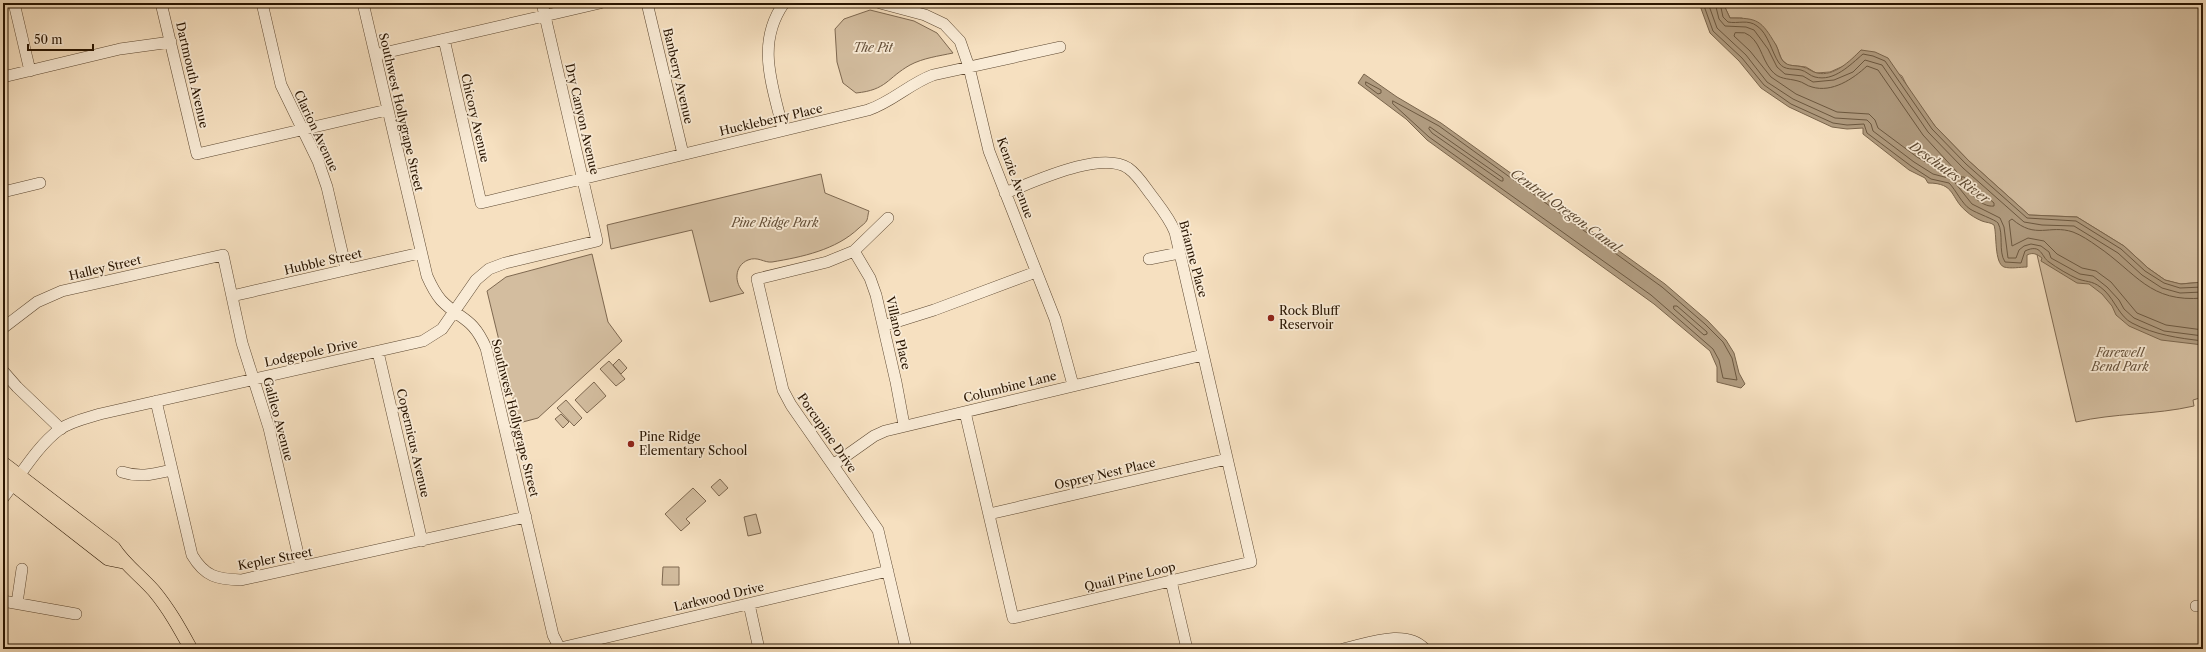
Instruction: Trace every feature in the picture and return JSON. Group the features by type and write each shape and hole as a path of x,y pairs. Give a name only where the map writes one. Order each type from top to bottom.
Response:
{"main road":[{"path":"3,463 12,480 114,548 123,562 154,591 175,620 191,649"}],"street":[{"path":"14,3 30,70"},
{"name":"Dartmouth Avenue","path":"161,3 197,154 302,130"},
{"name":"Clarion Avenue","path":"262,3 281,85 318,162 326,186 346,269"},
{"name":"Southwest Hollygrape Street","path":"363,3 420,253 427,276 434,291 442,301 473,324 486,348 553,635 558,649"},
{"name":"Dry Canyon Avenue","path":"542,3 597,241"},
{"path":"375,55 600,3"},
{"name":"Banberry Avenue","path":"647,3 683,154"},
{"path":"783,130 768,64 767,45 771,27 784,3"},
{"name":"Kenzie Avenue","path":"880,3 925,15 944,24 960,41 969,67 989,151 1055,319 1073,385"},
{"name":"Chicory Avenue","path":"444,39 481,203"},
{"path":"3,77 120,49 171,42"},
{"name":"Huckleberry Place","path":"481,203 868,110 892,100 920,80 969,67 1060,47"},
{"path":"302,130 388,110"},
{"name":"Brianne Place","path":"1005,193 1062,172 1097,164 1120,164 1129,169 1140,179 1169,219 1175,232 1203,355"},
{"path":"3,192 40,183"},
{"path":"854,251 888,218"},
{"name":"Lodgepole Drive","path":"3,498 12,480 61,429 100,414 423,341 442,329 476,280 489,269 504,263 597,241"},
{"name":"Porcupine Drive","path":"854,251 827,262 757,278 783,390 791,405 874,522 881,538 906,649"},
{"name":"Villano Place","path":"854,251 870,278 896,382 904,425"},
{"path":"1149,259 1179,252"},
{"name":"Hubble Street","path":"232,296 420,253"},
{"name":"Galileo Avenue","path":"223,255 242,343 269,428 301,567"},
{"name":"Halley Street","path":"3,328 37,302 62,291 223,255"},
{"path":"883,326 934,310 1036,272"},
{"name":"Copernicus Avenue","path":"378,352 422,541"},
{"name":"Columbine Lane","path":"833,465 874,436 904,425 965,412 1203,355"},
{"name":"Quail Pine Loop","path":"965,412 1013,618 1251,562 1203,355"},
{"path":"3,371 17,387 61,429"},
{"name":"Kepler Street","path":"156,402 192,555 199,568 210,575 222,579 241,580 526,517"},
{"name":"Osprey Nest Place","path":"989,514 1227,458"},
{"path":"122,472 132,476 143,476 172,470"},
{"path":"17,603 22,569"},
{"name":"Larkwood Drive","path":"558,649 888,571"},
{"path":"1171,581 1187,649"},
{"path":"3,601 76,614"},
{"path":"749,604 759,649"},
{"path":"1343,649 1398,638 1411,640 1425,649"}],"green space":[{"path":"1723,3 2203,3 2203,282 2180,284 2165,280 2148,268 2124,246 2077,217 2029,215 1969,161 1935,126 1912,96 1902,76 1861,50 1848,64 1830,72 1816,73 1806,67 1788,65 1782,60 1776,45 1768,35 1742,18 1730,18"},
{"name":"The Pit","path":"870,10 914,21 937,33 953,53 910,65 881,86 856,93 843,83 837,62 835,29 844,19"},
{"name":"Pine Ridge Park","path":"821,174 825,193 869,211 866,221 850,236 840,242 807,255 772,262 766,262 758,259 748,260 740,266 737,275 738,284 744,293 710,302 692,230 611,249 607,225"},
{"name":"Farewell Bend Park","path":"2035,246 2203,329 2203,397 2193,400 2194,406 2179,409 2105,417 2076,422"},
{"path":"592,254 608,322 622,341 538,418 519,423 487,291 506,277"},
{"path":"619,359 627,368 621,374 613,365"},
{"path":"609,361 625,379 616,386 600,369"},
{"path":"594,382 606,396 587,413 575,400"},
{"path":"566,400 582,418 574,426 557,408"},
{"path":"561,414 569,422 563,428 555,419"},
{"path":"720,479 728,488 719,496 711,487"},
{"path":"693,488 706,501 686,519 690,523 681,531 665,514"},
{"path":"756,514 761,533 748,536 744,517"},
{"path":"663,567 679,567 679,585 662,585"}],"water":[{"name":"Deschutes River","path":"1699,3 1723,3 1730,18 1747,19 1758,22 1771,37 1781,58 1785,63 1790,65 1800,66 1823,74 1830,73 1841,67 1861,50 1875,52 1888,58 1935,126 1969,161 2029,215 2077,217 2124,246 2148,268 2165,280 2181,284 2203,282 2203,345 2161,340 2129,326 2116,315 2112,306 2102,294 2089,284 2077,283 2041,261 2042,258 2037,255 2027,255 2027,267 2004,267 2001,264 1997,254 1994,225 1974,217 1961,206 1948,188 1937,184 1928,183 1925,178 1909,170 1863,134 1863,128 1847,129 1832,127 1789,107 1761,88 1739,61 1710,33"},
{"path":"1364,74 1397,97 1441,123 1665,284 1708,321 1726,340 1734,353 1739,373 1745,384 1741,388 1717,382 1717,367 1710,351 1654,304 1427,140 1406,119 1358,83"}],"place":[{"name":"Rock Bluff Reservoir","path":"1271,318"},
{"name":"Pine Ridge Elementary School","path":"631,444"}],"water label":[{"name":"Central Oregon Canal","path":"1566,210"}]}
